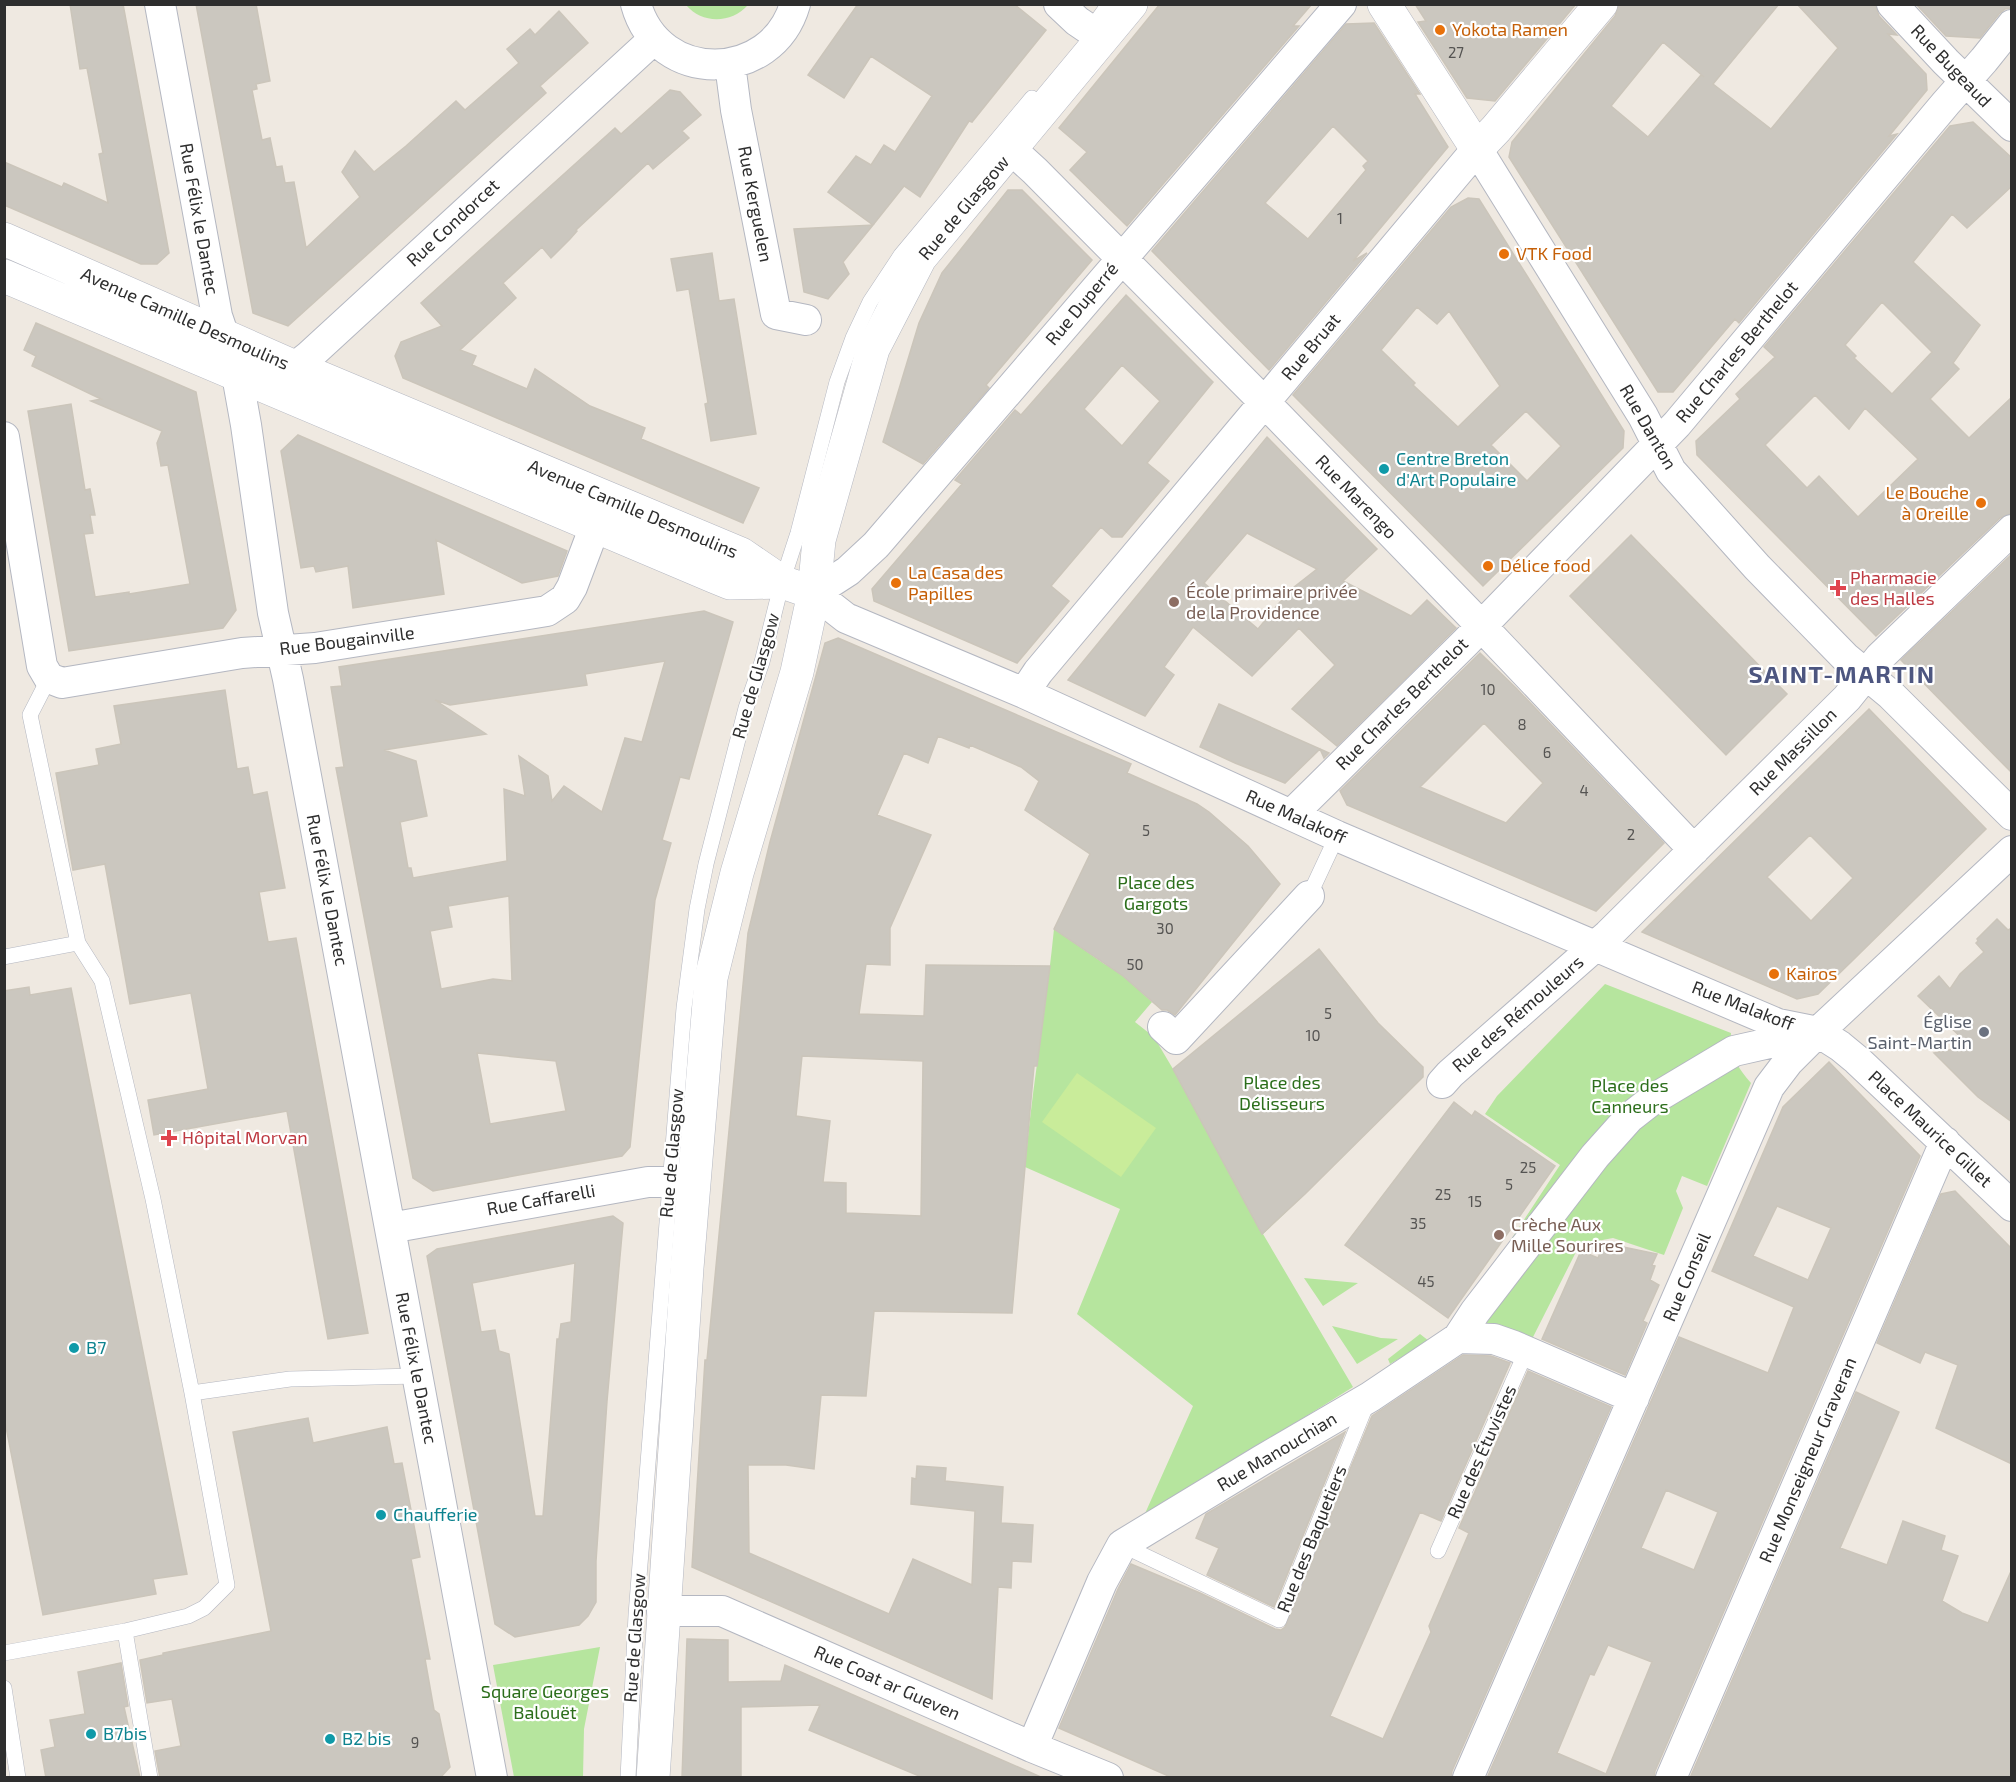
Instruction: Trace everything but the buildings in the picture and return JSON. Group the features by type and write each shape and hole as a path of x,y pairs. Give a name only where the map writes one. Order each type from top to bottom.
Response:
{"main road":[{"name":"Rue de Glasgow","path":"653,1778 681,1184 711,978 737,873 797,672 812,604 819,540 873,349 920,258 1012,150 1092,36 1131,4"},
{"name":"Rue Danton","path":"1384,4 1477,149"},
{"name":"Rue Bruat","path":"1477,149 1601,4"},
{"name":"Avenue Camille Desmoulins","path":"10,242 295,367 741,554 782,582"},
{"name":"Avenue Camille Desmoulins","path":"4,276 730,583 782,582"},
{"name":"Rue de Glasgow","path":"782,582 812,604"}],"street":[{"name":"Rue Félix le Dantec","path":"160,4 214,300 237,375 280,650 288,679 492,1778"},
{"path":"636,4 639,16 654,39 676,56 702,64 730,64 755,55 776,39 791,17 795,4"},
{"path":"1059,4 1092,36"},
{"name":"Rue Duperré","path":"812,604 876,545 1341,4"},
{"name":"Rue Bugeaud","path":"1892,4 1965,81 2012,126"},
{"name":"Rue Charles Berthelot","path":"1291,815 1481,626 1677,424 2012,25"},
{"name":"Rue Condorcet","path":"295,367 654,39"},
{"name":"Rue Kerguelen","path":"730,64 736,110 776,314 806,320"},
{"name":"Rue Bruat","path":"1024,693 1038,672 1477,149"},
{"name":"Rue Danton","path":"1477,149 1643,416 1671,471 1757,567 1845,657 1891,695 2012,815"},
{"name":"Rue Marengo","path":"1012,150 1265,403 1694,850"},
{"path":"4,276 10,242"},
{"path":"237,375 295,367"},
{"path":"4,437 42,666 49,678"},
{"name":"Rue Bougainville","path":"49,678 62,683 242,653 315,648 547,611 565,598 572,587 595,526"},
{"name":"Rue Massillon","path":"1596,945 1847,698 1880,657 2012,530"},
{"name":"Rue Malakoff","path":"812,604 1024,693 1337,836 1778,1024 1818,1032"},
{"name":"Rue Conseil","path":"1468,1778 1769,1087 1788,1062 1818,1032 2012,850"},
{"path":"1163,1028 1176,1039 1309,896"},
{"name":"Rue des Rémouleurs","path":"1442,1083 1596,945"},
{"path":"1634,1398 1514,1346 1494,1340 1458,1338 1475,1312 1595,1156 1629,1118 1652,1100 1734,1051 1818,1032"},
{"name":"Place Maurice Gillet","path":"1818,1032 1857,1060 2012,1206"},
{"name":"Rue Monseigneur Graveran","path":"1671,1778 1945,1142"},
{"name":"Rue Caffarelli","path":"390,1228 633,1184 648,1182 681,1184"},
{"name":"Rue Manouchian","path":"1122,1545 1370,1397 1458,1338"},
{"path":"1032,1747 1102,1582 1122,1545"},
{"name":"Rue Coat ar Gueven","path":"662,1611 722,1611 1108,1778"}],"lane":[{"path":"1092,36 1109,4"},
{"path":"782,582 798,533 837,382 852,338 870,302 901,255 1040,89"},
{"name":"Rue de Glasgow","path":"628,1778 636,1615 681,1184 684,1008 697,909 706,864 746,708 762,662 782,582"},
{"path":"4,1653 126,1631 189,1616 204,1608 227,1585 153,1199 102,981 78,944 30,715 49,678"},
{"path":"1309,896 1337,836"},
{"path":"4,957 78,944"},
{"name":"Rue des Étuvistes","path":"1438,1551 1526,1352"},
{"path":"192,1393 290,1379 417,1376"},
{"name":"Rue des Baquetiers","path":"1122,1545 1279,1620 1370,1397"},
{"path":"126,1631 150,1778"},
{"path":"4,1689 18,1778"}],"green space":[{"path":"686,5 748,5 733,16 717,19 700,16"},
{"path":"1054,929 1106,965 1127,938 1129,981 1152,1002 1135,1022 1154,1037 1173,1069 1189,1056 1305,1194 1263,1234 1353,1387 1143,1518 1193,1406 1077,1314 1120,1209 1025,1167"},
{"name":"Place des Canneurs","path":"1605,984 1731,1033 1731,1047 1735,1060 1751,1083 1707,1186 1682,1176 1676,1191 1683,1208 1664,1255 1613,1238 1592,1242 1577,1250 1531,1341 1460,1317 1560,1165 1485,1114 1497,1096"},
{"path":"1077,1073 1156,1128 1121,1177 1042,1122"},
{"path":"1304,1278 1358,1283 1323,1306"},
{"path":"1332,1326 1381,1338 1398,1339 1357,1364"},
{"path":"1420,1334 1429,1341 1390,1364 1388,1359"},
{"name":"Square Georges Balouët","path":"600,1647 584,1729 583,1777 514,1777 493,1665"}],"place":[{"name":"Yokota Ramen","path":"1440,30"},
{"name":"VTK Food","path":"1504,254"},
{"name":"Centre Breton d'Art Populaire","path":"1384,469"},
{"name":"Le Bouche à Oreille","path":"1981,503"},
{"name":"Délice food","path":"1488,566"},
{"name":"La Casa des Papilles","path":"896,583"},
{"name":"Pharmacie des Halles","path":"1838,588"},
{"name":"École primaire privée de la Providence","path":"1174,602"},
{"name":"Kairos","path":"1774,974"},
{"name":"Église Saint-Martin","path":"1984,1032"},
{"name":"Hôpital Morvan","path":"169,1138"},
{"name":"Crèche Aux Mille Sourires","path":"1499,1235"},
{"name":"B7","path":"74,1348"},
{"name":"Chaufferie","path":"381,1515"},
{"name":"B7bis","path":"91,1734"},
{"name":"B2 bis","path":"330,1739"}],"district":[{"name":"SAINT-MARTIN","path":"1842,675"}],"park label":[{"name":"Place des Gargots","path":"1156,893"},
{"name":"Place des Délisseurs","path":"1282,1093"}]}
